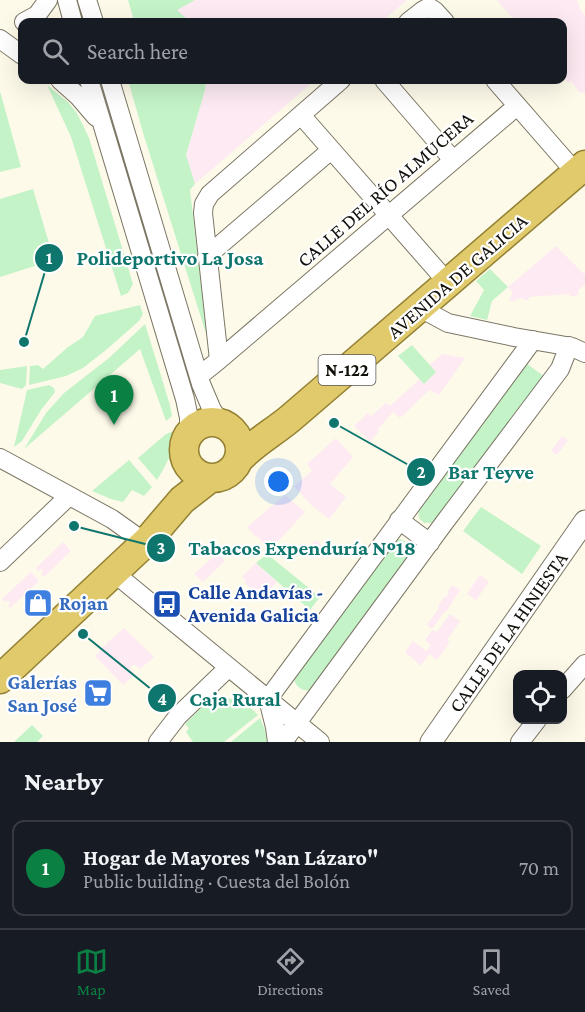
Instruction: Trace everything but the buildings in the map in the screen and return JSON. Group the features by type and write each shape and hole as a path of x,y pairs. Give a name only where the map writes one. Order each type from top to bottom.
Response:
{"highway":[{"name":"AVENIDA DE GALICIA","path":"231,438 274,432 580,169"},
{"name":"N-122","path":"189,434 197,426 212,422 231,438"},
{"path":"171,512 182,488 186,462 185,443 189,434"},
{"path":"186,462 199,476 219,478 228,474 235,467 231,438"},
{"path":"0,679 147,541 193,490 209,478"}],"street":[{"path":"32,18 37,15 48,0"},
{"path":"67,0 72,18"},
{"path":"87,0 93,18"},
{"path":"413,18 429,8 441,18"},
{"path":"0,30 18,25"},
{"path":"0,37 18,39"},
{"path":"0,37 18,52"},
{"path":"65,84 86,103 102,127"},
{"path":"90,84 182,388 189,418 189,434"},
{"path":"111,84 199,376 208,401 231,438"},
{"path":"219,360 207,256 204,204 207,197 336,84"},
{"path":"387,84 453,160"},
{"path":"498,84 517,106 580,169"},
{"name":"CALLE DEL RÍO ALMUCERA","path":"199,376 517,106"},
{"path":"301,115 448,284"},
{"path":"207,256 331,150"},
{"path":"420,308 448,323 580,347"},
{"path":"268,699 533,340"},
{"path":"283,742 560,369 565,359 580,347"},
{"path":"0,458 147,541"},
{"path":"0,562 69,496"},
{"path":"399,520 430,543"},
{"name":"CALLE DE LA HINIESTA","path":"431,742 585,521"},
{"path":"113,572 320,742"},
{"path":"567,684 585,664"},
{"path":"158,742 178,716 229,667"},
{"path":"268,699 277,742"},
{"path":"520,742 534,724"}],"shaded area":[{"path":"195,0 407,0 386,18 185,18 176,10"},
{"path":"497,0 577,0 585,15 585,93 579,92 571,81 567,82 567,18 512,18"},
{"path":"206,84 310,84 195,184 186,155"},
{"path":"556,246 585,275 585,284 578,291 579,293 576,296 569,294 529,297 529,300 523,300 523,298 515,299 515,301 509,300 513,293 508,287"},
{"path":"442,354 465,358 439,395 429,390 400,418 393,412 370,442 354,426 368,413 371,416 386,403 390,406 420,379 424,384 436,372 430,365"},
{"path":"562,436 568,440 557,455 551,451"},
{"path":"336,438 353,457 330,484 346,497 329,519 311,505 294,486 312,471 307,464"},
{"path":"285,495 305,512 270,550 247,527"},
{"path":"315,540 323,546 314,559 305,552"},
{"path":"63,542 71,551 44,577 41,574 43,571 41,569 38,571 36,568"},
{"path":"218,553 225,561 203,582 194,574"},
{"path":"256,563 277,582 264,595 245,583 242,577"},
{"path":"31,572 39,581 10,608 8,600 5,602 2,599"},
{"path":"480,575 489,582 476,600 467,594"},
{"path":"452,585 460,590 432,629 427,625"},
{"path":"450,614 460,621 447,640 450,642 437,660 429,654 421,666 405,652 413,641 426,651 431,645 425,640 432,630 437,632"},
{"path":"124,628 154,657 140,669 134,664 130,668 135,674 123,685 95,656"}],"green space":[{"path":"128,0 195,0 177,10 186,18 133,17"},
{"path":"129,84 206,84 186,155 195,184 190,190 207,337"},
{"path":"47,85 68,102 76,112 89,138 133,284 128,293 121,296 71,137"},
{"path":"0,91 21,167 0,172"},
{"path":"33,189 54,260 0,277 0,199"},
{"path":"490,269 508,287 492,301 487,320 470,316 484,290 476,281"},
{"path":"140,305 143,314 139,321 83,368 66,376 29,385 30,366 38,365 43,369 83,337 95,316"},
{"path":"145,324 172,416 166,421 140,349 24,449 46,413 64,393 109,358"},
{"path":"412,345 436,372 424,384 398,356"},
{"path":"526,363 545,377 433,523 424,523 419,518 418,509"},
{"path":"27,366 26,385 22,389 0,383 0,370"},
{"path":"49,385 54,388 55,392 22,441 14,447 27,390"},
{"path":"174,431 172,450 157,480 138,458 166,434"},
{"path":"129,460 152,487 144,496 132,490 123,502 92,491"},
{"path":"481,507 541,546 522,574 463,531"},
{"path":"400,539 409,545 410,556 311,690 300,688 294,679 393,541"},
{"path":"267,554 320,597 310,610 256,563"},
{"path":"222,698 242,702 258,715 224,742 193,742 186,732 189,728 185,724 206,703"},
{"path":"260,718 267,742 231,742"},
{"path":"32,725 43,736 37,742 14,742"}],"place":[{"name":"Polideportivo La Josa","path":"24,342"},
{"name":"Bar Teyve","path":"334,423"},
{"name":"Hogar de Mayores \"San Lázaro\"","path":"114,425"},
{"name":"Tabacos Expenduría Nº18","path":"74,526"},
{"name":"Rojan","path":"38,603"},
{"name":"Calle Andavías - Avenida Galicia","path":"167,604"},
{"name":"Caja Rural","path":"83,634"},
{"name":"Galerías San José","path":"98,693"}]}
